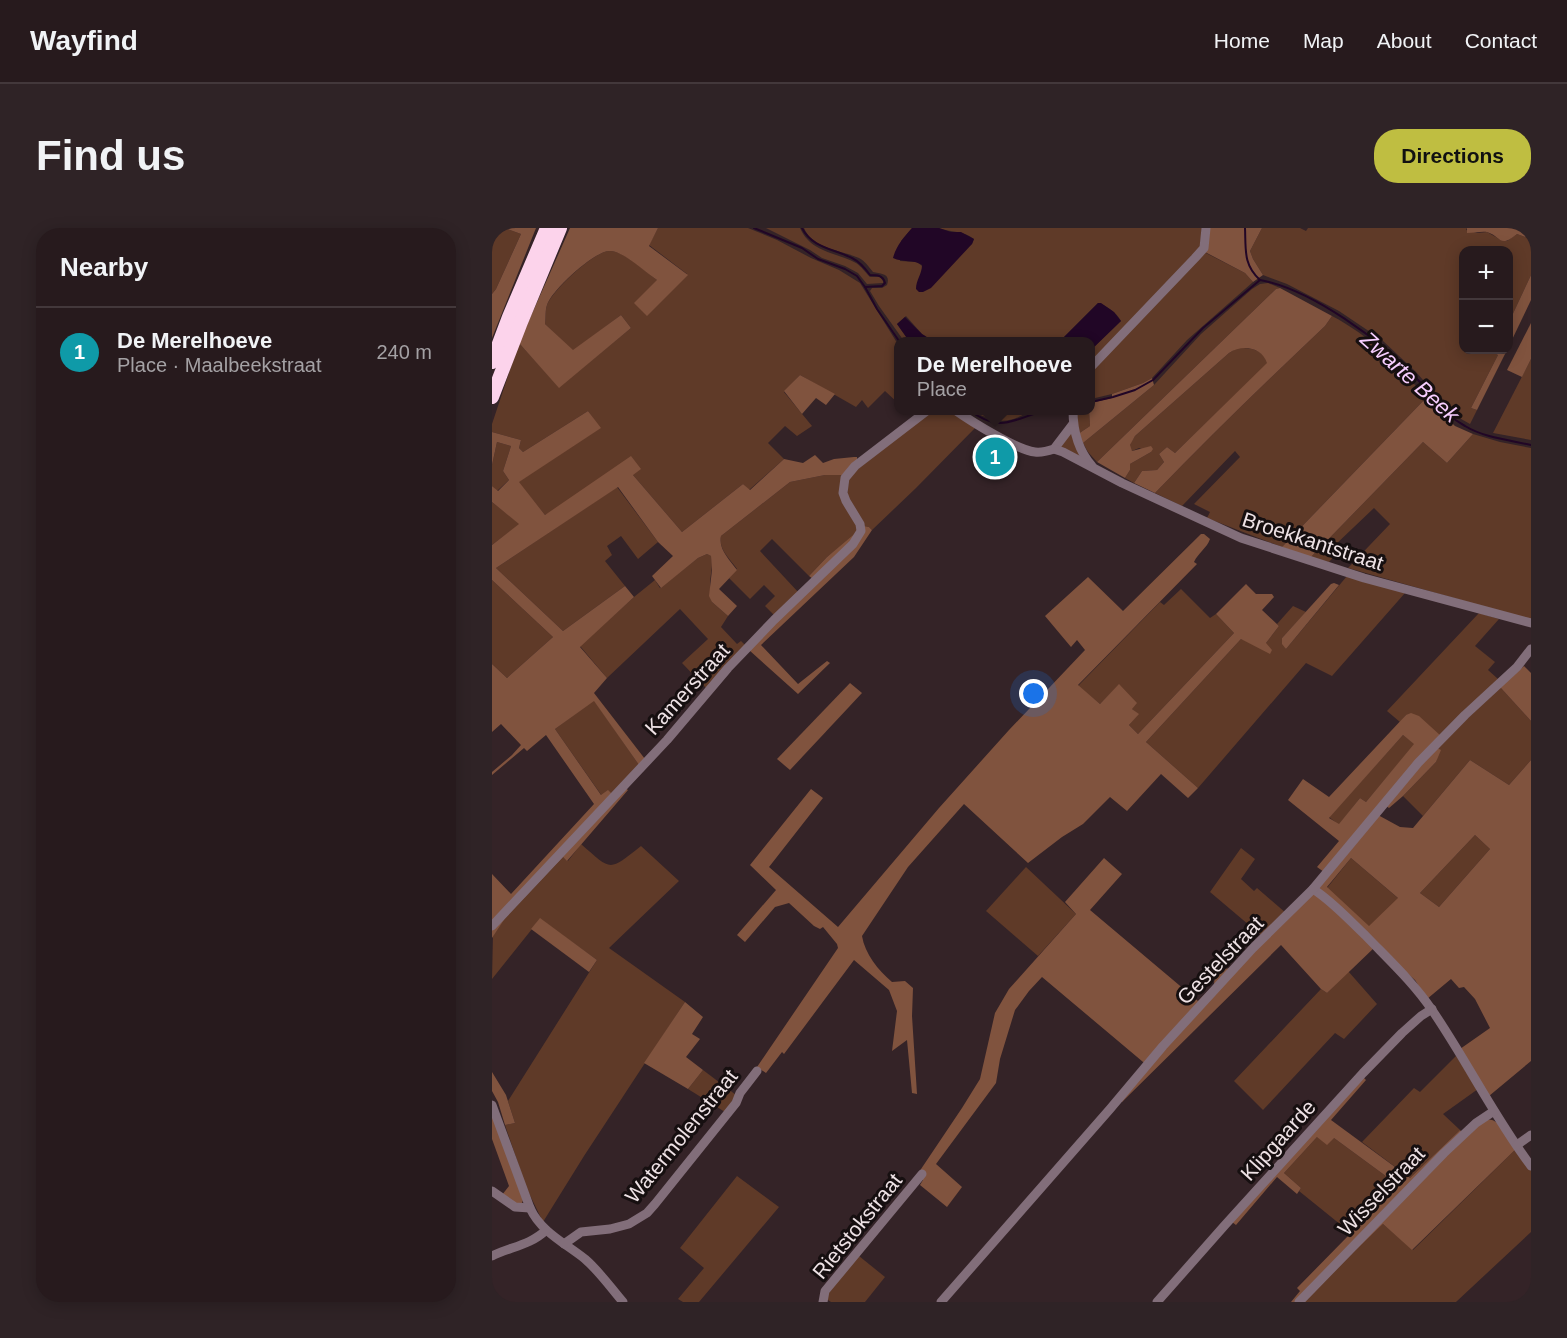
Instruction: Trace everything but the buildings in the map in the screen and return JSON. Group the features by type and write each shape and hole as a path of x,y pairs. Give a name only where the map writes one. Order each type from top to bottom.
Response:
{"highway":[{"path":"492,362 547,228"},
{"path":"492,397 560,228"}],"street":[{"path":"1095,363 1204,248 1206,228"},
{"name":"Kamerstraat","path":"492,926 667,740 728,668 774,620 854,544 861,531 860,524 843,493 843,484 848,473 923,415"},
{"path":"961,415 1026,450 1039,452 1054,449 1073,424"},
{"path":"1073,415 1078,444 1093,468"},
{"name":"Broekkantstraat","path":"1054,449 1241,538 1364,578 1531,623"},
{"name":"Gestelstraat","path":"941,1302 1163,1046 1253,948 1313,890 1418,763 1517,667 1531,649"},
{"path":"1313,890 1325,897 1378,948 1432,1009 1494,1111 1531,1166"},
{"name":"Klipgaarde","path":"1157,1302 1232,1216 1364,1073 1402,1033 1432,1009"},
{"name":"Watermolenstraat","path":"564,1244 581,1232 621,1227 647,1213 736,1103 740,1093 758,1071"},
{"path":"492,1105 536,1219 546,1230 587,1261 623,1302"},
{"name":"Wisselstraat","path":"1299,1302 1444,1153 1476,1123 1494,1111"},
{"path":"1517,1145 1531,1135"},
{"name":"Rietstokstraat","path":"823,1302 825,1291 922,1174"},
{"path":"492,1191 515,1208 530,1208"},
{"path":"492,1257 538,1237 546,1230"}],"shaded area":[{"path":"492,228 505,228 521,234 492,294"},
{"path":"505,228 536,228 492,338 492,294 521,234"},
{"path":"570,228 658,228 649,246 688,275 647,316 634,303 657,280 627,258 615,252 603,252 574,272 550,299 546,307 545,324 573,350 621,315 631,328 559,388 519,343"},
{"path":"658,228 748,228 839,270 860,283 894,338 894,399 885,391 868,408 862,400 856,407 800,375 784,392 812,426 797,436 785,426 768,443 784,459 749,490 743,484 682,532 633,475 545,515 518,482 600,428 588,411 523,452 519,448 521,440 492,432 492,424 519,343 559,387 631,328 621,315 573,351 545,324 546,307 551,299 565,281 603,252 622,254 657,280 687,274 649,245"},
{"path":"766,228 800,228 817,247 856,263 870,277 880,277 883,283 867,284 858,273 822,258"},
{"path":"804,228 912,228 901,241 900,261 917,262 922,266 922,272 972,244 974,239 966,234 939,228 1202,228 1200,248 1095,360 1095,346 1121,321 1111,310 1098,303 1064,337 927,337 906,316 897,324 906,337 901,337 870,291 872,288 882,288 887,285 888,278 873,272 859,258 821,245 808,235"},
{"path":"912,228 939,228 961,232 974,239 931,288 923,292 916,289 922,265 893,258 903,238"},
{"path":"1202,228 1262,228 1250,251 1263,275 1253,282 1245,273 1205,252"},
{"path":"1262,228 1300,228 1306,231 1308,228 1467,228 1466,230 1477,233 1487,232 1501,240 1507,241 1517,234 1531,239 1531,275 1513,313 1513,246 1459,246 1459,354 1498,355 1471,408 1477,410 1470,424 1454,415 1416,372 1382,340 1339,311 1287,284 1263,275 1250,251"},
{"path":"1467,228 1531,228 1531,239 1517,234 1503,241 1487,232 1467,233"},
{"path":"1204,252 1245,273 1253,282 1187,340 1152,378 1143,383 1095,398 1095,367"},
{"path":"1531,275 1531,300 1513,338 1513,313"},
{"path":"1268,283 1280,288 1276,289 1097,462 1083,443 1154,385 1201,334 1252,289 1260,284"},
{"path":"1280,288 1332,316 1325,326 1155,493 1134,483 1142,471 1157,470 1164,462 1159,454 1167,447 1175,453 1267,363 1261,353 1245,348 1229,353 1135,436 1130,445 1132,451 1151,446 1153,449 1130,464 1130,470 1125,478 1097,462 1276,289"},
{"path":"1098,303 1114,312 1121,321 1095,346 1095,337 1064,337"},
{"path":"1332,316 1383,352 1426,398 1282,547 1207,518 1210,512 1194,504 1240,457 1235,451 1182,506 1155,493 1325,326"},
{"path":"905,317 927,337 906,337 897,324"},
{"path":"1531,323 1531,359 1522,377 1507,370"},
{"path":"1237,348 1259,352 1268,363 1175,453 1167,447 1159,454 1164,462 1157,470 1142,471 1134,483 1125,478 1130,470 1130,464 1151,452 1139,448 1132,451 1130,445 1135,436"},
{"path":"1496,354 1505,354 1477,410 1471,408 1498,355"},
{"path":"1531,359 1531,440 1493,433"},
{"path":"800,375 835,394 826,405 816,398 802,414 784,391"},
{"path":"1152,378 1154,385 1083,443 1078,434 1090,426 1089,415 1095,415 1095,402 1112,398 1112,394"},
{"path":"1426,398 1455,426 1473,434 1447,463 1423,442 1310,558 1282,547"},
{"path":"588,411 601,428 519,482 545,515 631,456 641,469 633,475 682,532 743,484 750,490 784,459 803,463 815,455 823,463 834,459 854,457 857,457 857,461 842,475 825,475 790,482 721,536 723,550 737,570 719,589 737,606 728,616 712,602 709,596 712,570 711,556 707,554 698,558 661,588 652,576 673,556 658,542 618,487 496,568 563,631 625,586 634,597 580,647 607,678 594,693 645,759 639,765 594,701 555,729 601,795 608,790 612,794 621,785 628,790 567,861 563,857 506,917 492,938 492,874 511,894 594,804 546,735 527,751 524,748 492,775 492,772 521,745 501,724 492,732 492,664 507,678 553,637 492,580 492,545 519,524 492,502 492,486 498,491 509,480 503,471 511,446 497,442 492,465 492,432 521,440 519,448 523,452"},
{"path":"926,415 957,415 977,426 872,530 864,526 847,496 849,476"},
{"path":"981,415 1023,415 1001,421"},
{"path":"1077,415 1089,415 1090,426 1078,434"},
{"path":"1072,434 1082,459 1061,448"},
{"path":"1473,434 1531,448 1531,620 1348,568 1390,524 1374,508 1333,547 1338,552 1329,562 1310,558 1423,442 1447,463"},
{"path":"497,442 511,446 503,471 509,480 497,491 492,486 492,465"},
{"path":"825,475 842,475 840,486 859,528 855,535 827,557 809,576 772,539 760,551 799,593 775,616 765,606 775,596 764,585 750,599 729,578 737,569 723,550 721,536 790,482"},
{"path":"617,487 658,542 638,559 621,536 607,546 612,555 605,561 625,586 563,631 496,568"},
{"path":"492,502 520,524 492,545"},
{"path":"864,526 872,530 854,557 761,645 798,684 827,661 830,663 798,694 749,650 813,579 809,576 827,557"},
{"path":"1201,534 1210,539 1194,562 1197,564 1078,685 1100,704 1119,684 1137,703 1132,709 1139,714 1129,725 1138,734 1234,633 1216,614 1246,584 1256,594 1272,594 1274,597 1262,610 1279,626 1266,643 1272,650 1270,654 1241,639 1146,742 1198,788 1188,798 1161,774 1127,811 1110,797 1083,824 1028,863 964,804 908,867 862,936 869,955 882,972 892,982 905,981 913,988 912,1016 917,1094 912,1093 907,1040 892,1051 897,1011 889,990 854,960 784,1054 782,1052 766,1073 757,1067 838,948 823,927 820,929 814,926 789,903 775,907 745,942 737,935 776,890 750,865 811,789 823,798 769,867 838,927 939,808 1085,650 1077,640 1071,647 1045,616 1088,577 1123,611"},
{"path":"707,554 712,560 710,582 712,602 728,616 721,627 737,644 741,641 745,645 707,689 682,663 708,639 680,609 607,678 580,646 655,580 660,588 698,558"},
{"path":"1347,576 1405,593 1332,676 1306,663 1198,788 1146,742 1241,639 1266,643 1279,626 1277,624 1293,606 1306,612 1282,638 1286,649"},
{"path":"492,580 553,637 507,678 492,664"},
{"path":"1334,583 1339,585 1286,649 1282,644 1282,638"},
{"path":"1181,589 1210,618 1216,614 1234,633 1138,734 1129,725 1138,714 1132,709 1119,685 1100,704 1078,686 1160,602 1164,605"},
{"path":"1479,613 1499,619 1475,646 1495,662 1488,670 1498,679 1441,736 1406,715 1400,722 1387,711"},
{"path":"1524,666 1531,673 1531,721 1500,687"},
{"path":"850,683 862,693 790,770 777,759"},
{"path":"1500,687 1531,721 1531,760 1509,785 1470,760 1423,816 1403,796 1436,762 1437,748"},
{"path":"594,700 639,765 611,794 602,796 555,729"},
{"path":"1411,713 1419,716 1441,736 1324,872 1317,867 1339,841 1288,800 1303,779 1329,797 1406,715","holes":["1403,735 1414,744 1366,802 1360,798 1339,824 1329,818"]},
{"path":"1403,735 1415,744 1366,802 1360,798 1339,825 1329,817"},
{"path":"1437,748 1441,750 1436,762 1389,808 1385,805"},
{"path":"1470,760 1509,785 1531,760 1531,1061 1489,1096 1460,1049 1490,1028 1475,999 1464,987 1459,988 1451,979 1427,999 1415,980 1376,946 1327,993 1281,945 1122,1102 1120,1100 1149,1067 1042,977 1015,1010 1000,1059 996,1083 936,1164 962,1187 947,1207 920,1185 923,1180 917,1175 980,1079 995,1013 1009,989 1076,914 1065,902 1104,858 1122,874 1090,910 1198,1001 1214,985 1215,978 1220,972 1229,968 1234,972 1378,815 1400,827 1413,828","holes":["1475,835 1490,849 1439,907 1420,893","1351,858 1398,898 1369,926 1327,887"]},
{"path":"1475,835 1490,849 1439,907 1420,893"},
{"path":"581,844 610,865 616,864 641,846 679,881 609,948 685,1002 543,1222 526,1187 505,1125 515,1123 508,1101 597,960 540,919 492,979 493,936 506,917 563,857 568,861"},
{"path":"1241,848 1255,859 1241,879 1254,891 1257,888 1286,913 1262,936 1210,892"},
{"path":"1351,858 1399,899 1369,927 1327,888"},
{"path":"1026,867 1076,914 1038,956 986,911"},
{"path":"540,918 597,960 589,972 531,929"},
{"path":"1348,971 1377,1004 1344,1039 1335,1033 1263,1110 1234,1081 1321,989 1327,993"},
{"path":"685,1002 703,1017 692,1034 700,1039 686,1057 703,1070 688,1089 644,1063"},
{"path":"1456,1056 1478,1089 1443,1114 1460,1130 1410,1178 1362,1142 1414,1088 1420,1092"},
{"path":"703,1070 736,1095 725,1112 688,1089"},
{"path":"492,1072 506,1095 515,1123 505,1125 492,1091"},
{"path":"1359,1073 1366,1080 1331,1120 1410,1178 1460,1130 1464,1135 1488,1119 1498,1123 1518,1147 1412,1250 1383,1224 1302,1302 1291,1302 1300,1291 1297,1288 1398,1185 1334,1138 1327,1145 1317,1137 1284,1173 1301,1188 1297,1194 1277,1177 1236,1225 1232,1222"},
{"path":"492,1114 523,1200 518,1205 502,1195 509,1186 492,1139"},
{"path":"1317,1137 1334,1138 1398,1185 1351,1233 1299,1191 1301,1188 1284,1173"},
{"path":"1518,1147 1531,1169 1531,1232 1456,1302 1302,1302 1383,1224 1413,1250"},
{"path":"737,1176 779,1207 699,1302 683,1302 678,1299 704,1268 680,1248"},
{"path":"859,1256 885,1277 865,1302 831,1302 828,1300 828,1291"}],"waterway":[{"name":"Zwarte Beek","path":"754,228 802,248 818,259 857,276 896,337"},
{"path":"802,228 806,235 817,244 855,260 870,275 881,277 885,283 882,286 865,287"},
{"path":"1245,228 1248,262 1260,280"},
{"name":"Zwarte Beek","path":"1095,401 1135,390 1153,380 1203,328 1260,280 1280,285 1323,305 1365,333 1402,364 1450,416 1465,426 1489,436 1531,445"},
{"name":"Zwarte Beek","path":"977,415 999,423 1031,415"}],"place":[{"name":"De Merelhoeve","path":"995,457"}]}
